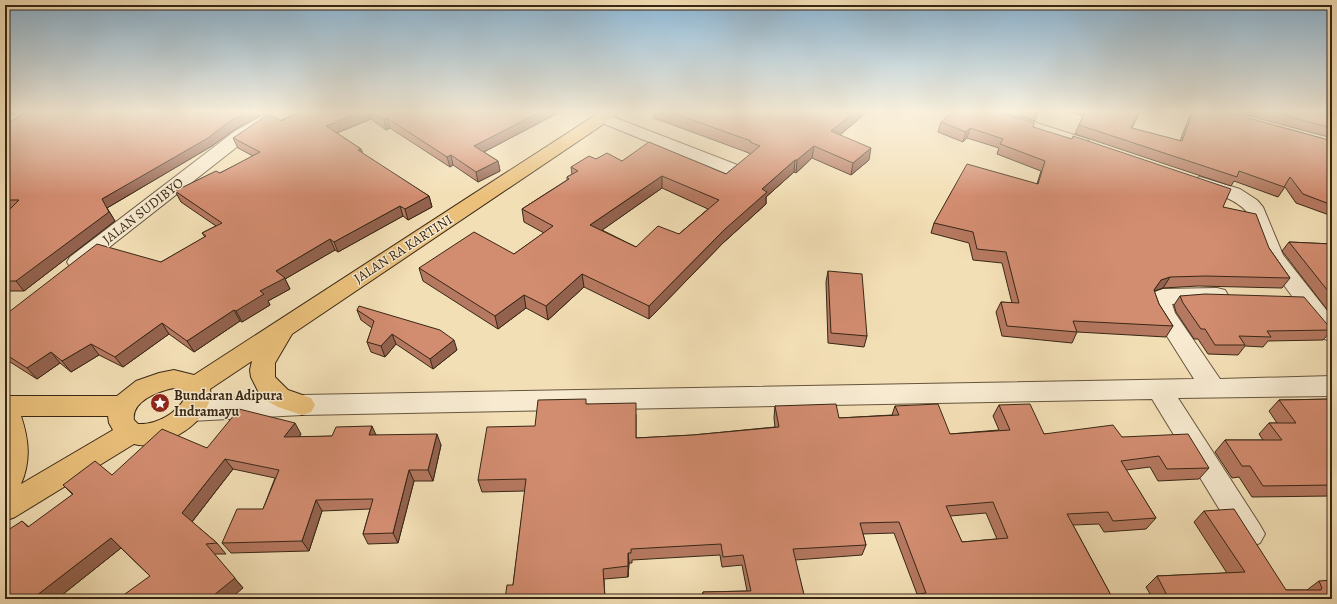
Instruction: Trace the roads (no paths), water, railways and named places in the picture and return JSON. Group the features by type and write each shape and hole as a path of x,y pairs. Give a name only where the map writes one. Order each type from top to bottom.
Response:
{"main road":[{"name":"JALAN RA KARTINI","path":"196,386 569,140"},
{"path":"289,325 271,347 262,364 264,381 274,394 302,405"},
{"path":"174,379 186,380 196,386 198,393 191,411 179,422 162,431 144,435 130,433 122,427 120,419 124,406 144,388 159,382 174,379"},
{"path":"5,488 11,477 16,444 13,429 5,406 124,406"},
{"path":"5,508 130,433"}],"street":[{"name":"JALAN SUDIBYO","path":"61,275 234,140"},
{"path":"665,140 734,170"},
{"path":"1073,140 1099,149"},
{"path":"1181,176 1233,193 1250,204 1256,211 1273,257 1332,333"},
{"path":"1212,387 1164,314 1160,300 1163,297 1175,296 1236,296"},
{"path":"1281,297 1304,298"},
{"path":"191,411 302,405 1159,390 1212,387 1332,386"},
{"path":"1159,390 1261,552"}],"place":[{"name":"Bundaran Adipura Indramayu","path":"160,403"}]}
